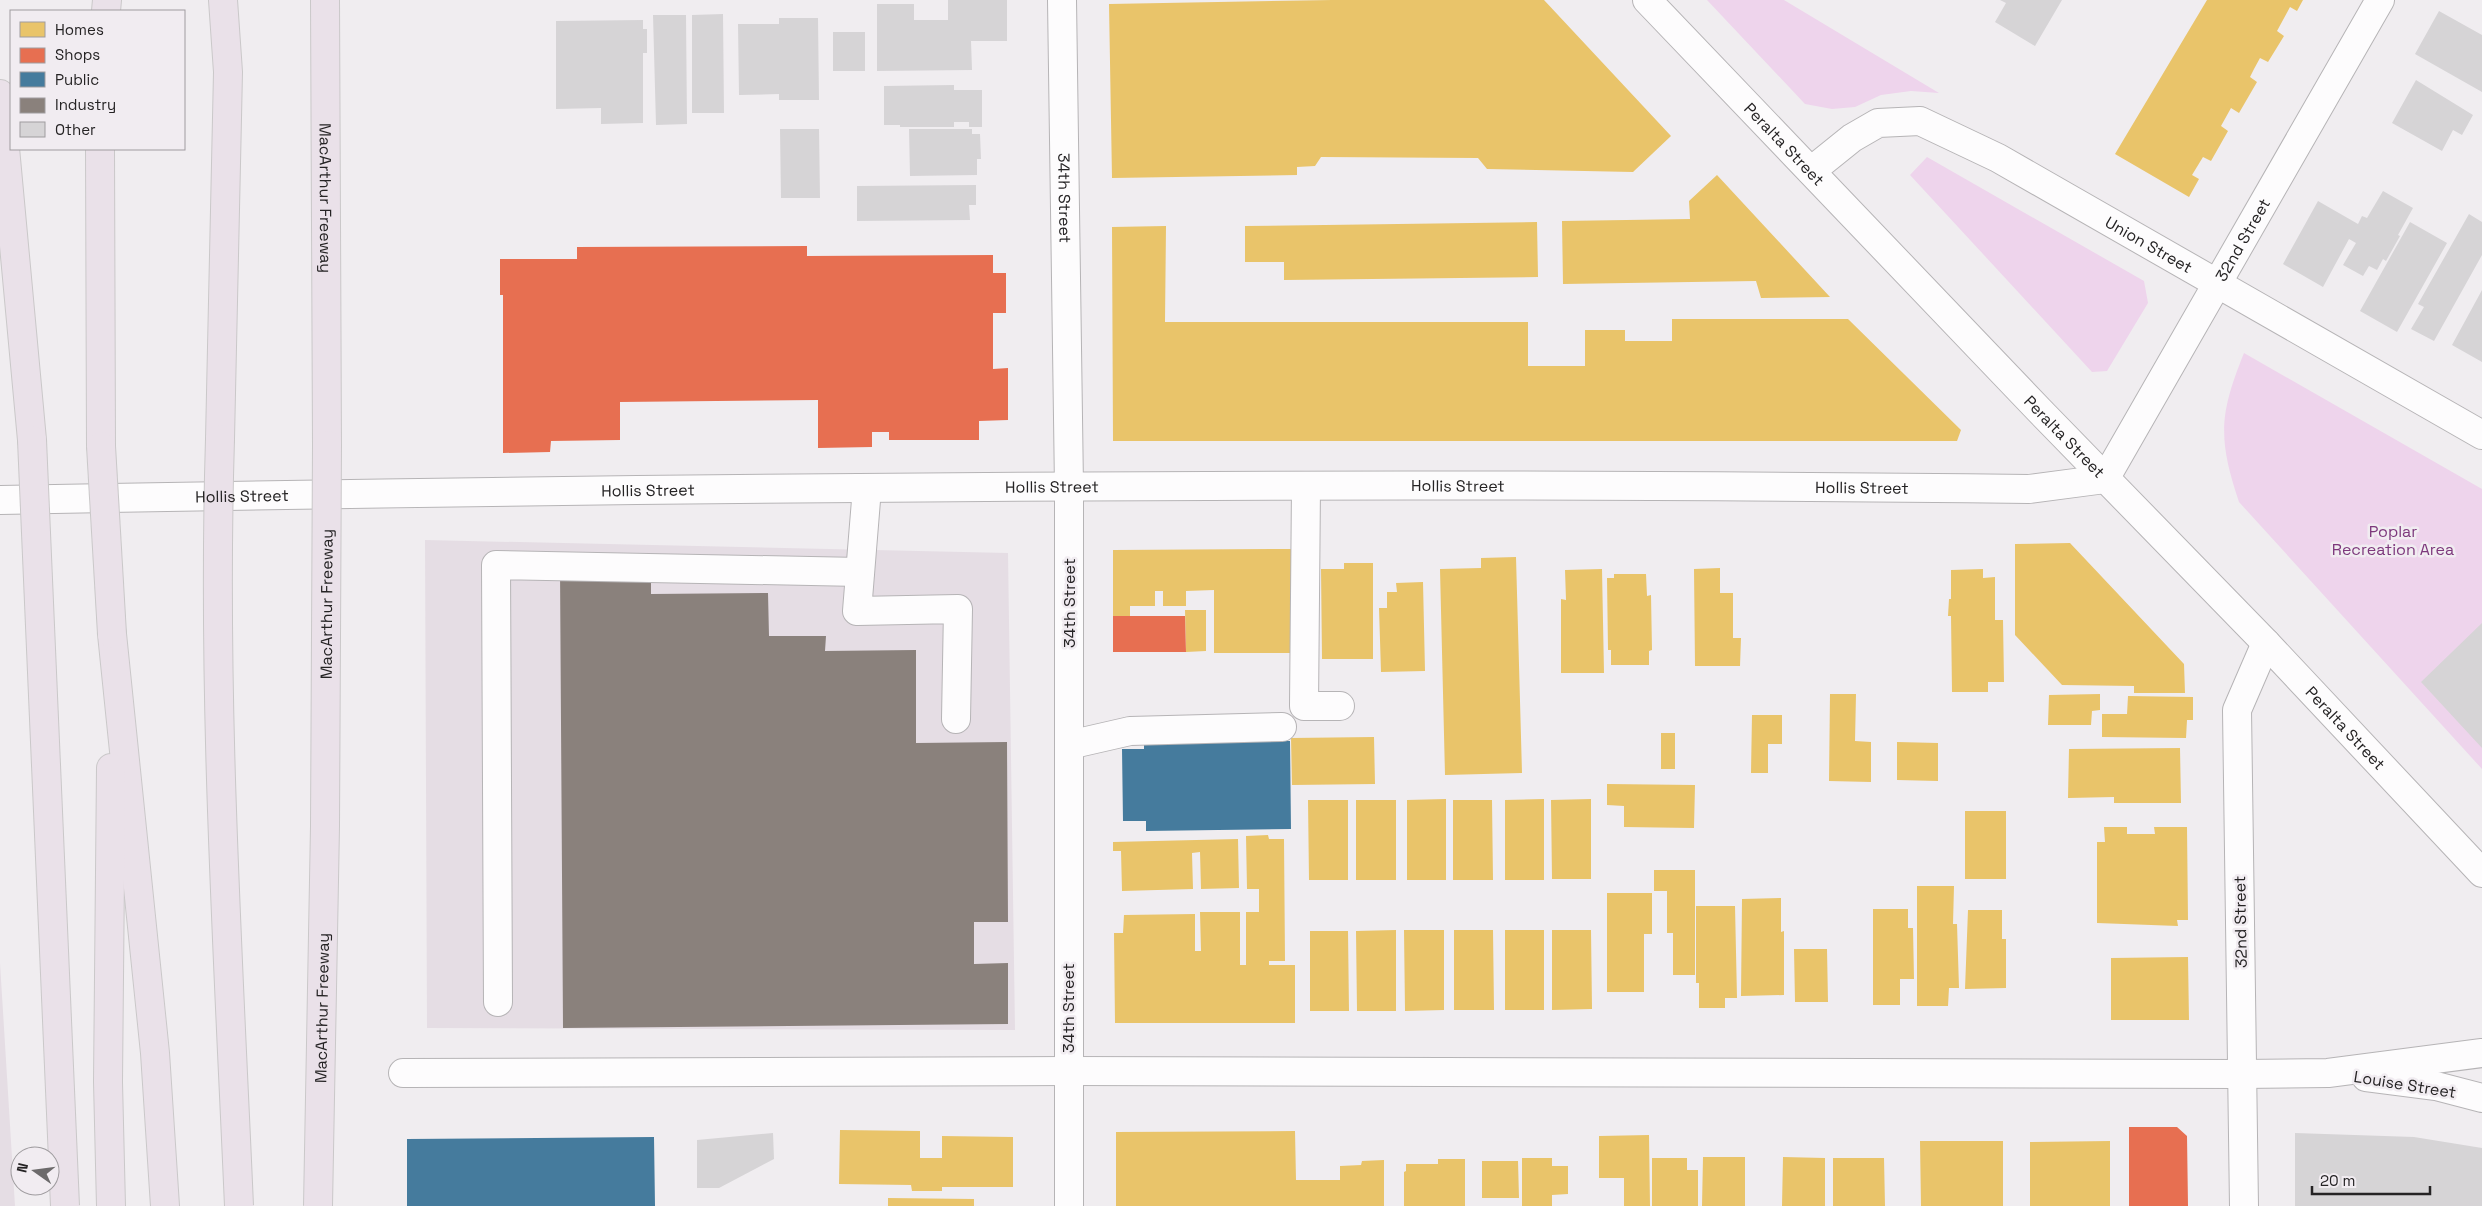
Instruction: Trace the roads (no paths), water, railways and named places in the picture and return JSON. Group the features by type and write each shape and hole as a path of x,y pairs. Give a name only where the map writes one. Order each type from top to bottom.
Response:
{"highway":[{"path":"223,0 228,72 218,578 220,760 239,1206"},
{"name":"MacArthur Freeway","path":"318,1206 325,817 327,445 325,0"},
{"path":"0,94 32,440 65,1206"},
{"path":"100,150 101,446 112,634 155,1053 165,1206"},
{"path":"111,1206 108,1082 112,634"}],"street":[{"name":"34th Street","path":"1062,0 1069,487 1068,1206"},
{"name":"Peralta Street","path":"1648,0 2105,479 2266,643 2482,873"},
{"name":"32nd Street","path":"2105,479 2380,0"},
{"name":"Union Street","path":"1811,171 1852,138 1878,124 1920,121 1998,158 2482,435"},
{"name":"Hollis Street","path":"0,500 436,492 867,488 2029,489 2105,479"},
{"path":"1306,487 1304,706 1340,706"},
{"path":"867,488 858,611 958,609 956,719"},
{"path":"498,1002 496,564 860,572"},
{"name":"32nd Street","path":"2244,1206 2237,710 2266,643"},
{"path":"1069,745 1130,731 1282,727"},
{"name":"Louise Street","path":"403,1073 1068,1071 2242,1074 2328,1073 2482,1053"},
{"name":"Louise Street","path":"2328,1073 2436,1086 2482,1098"}],"park label":[{"name":"Poplar Recreation Area","path":"2393,540"}]}
